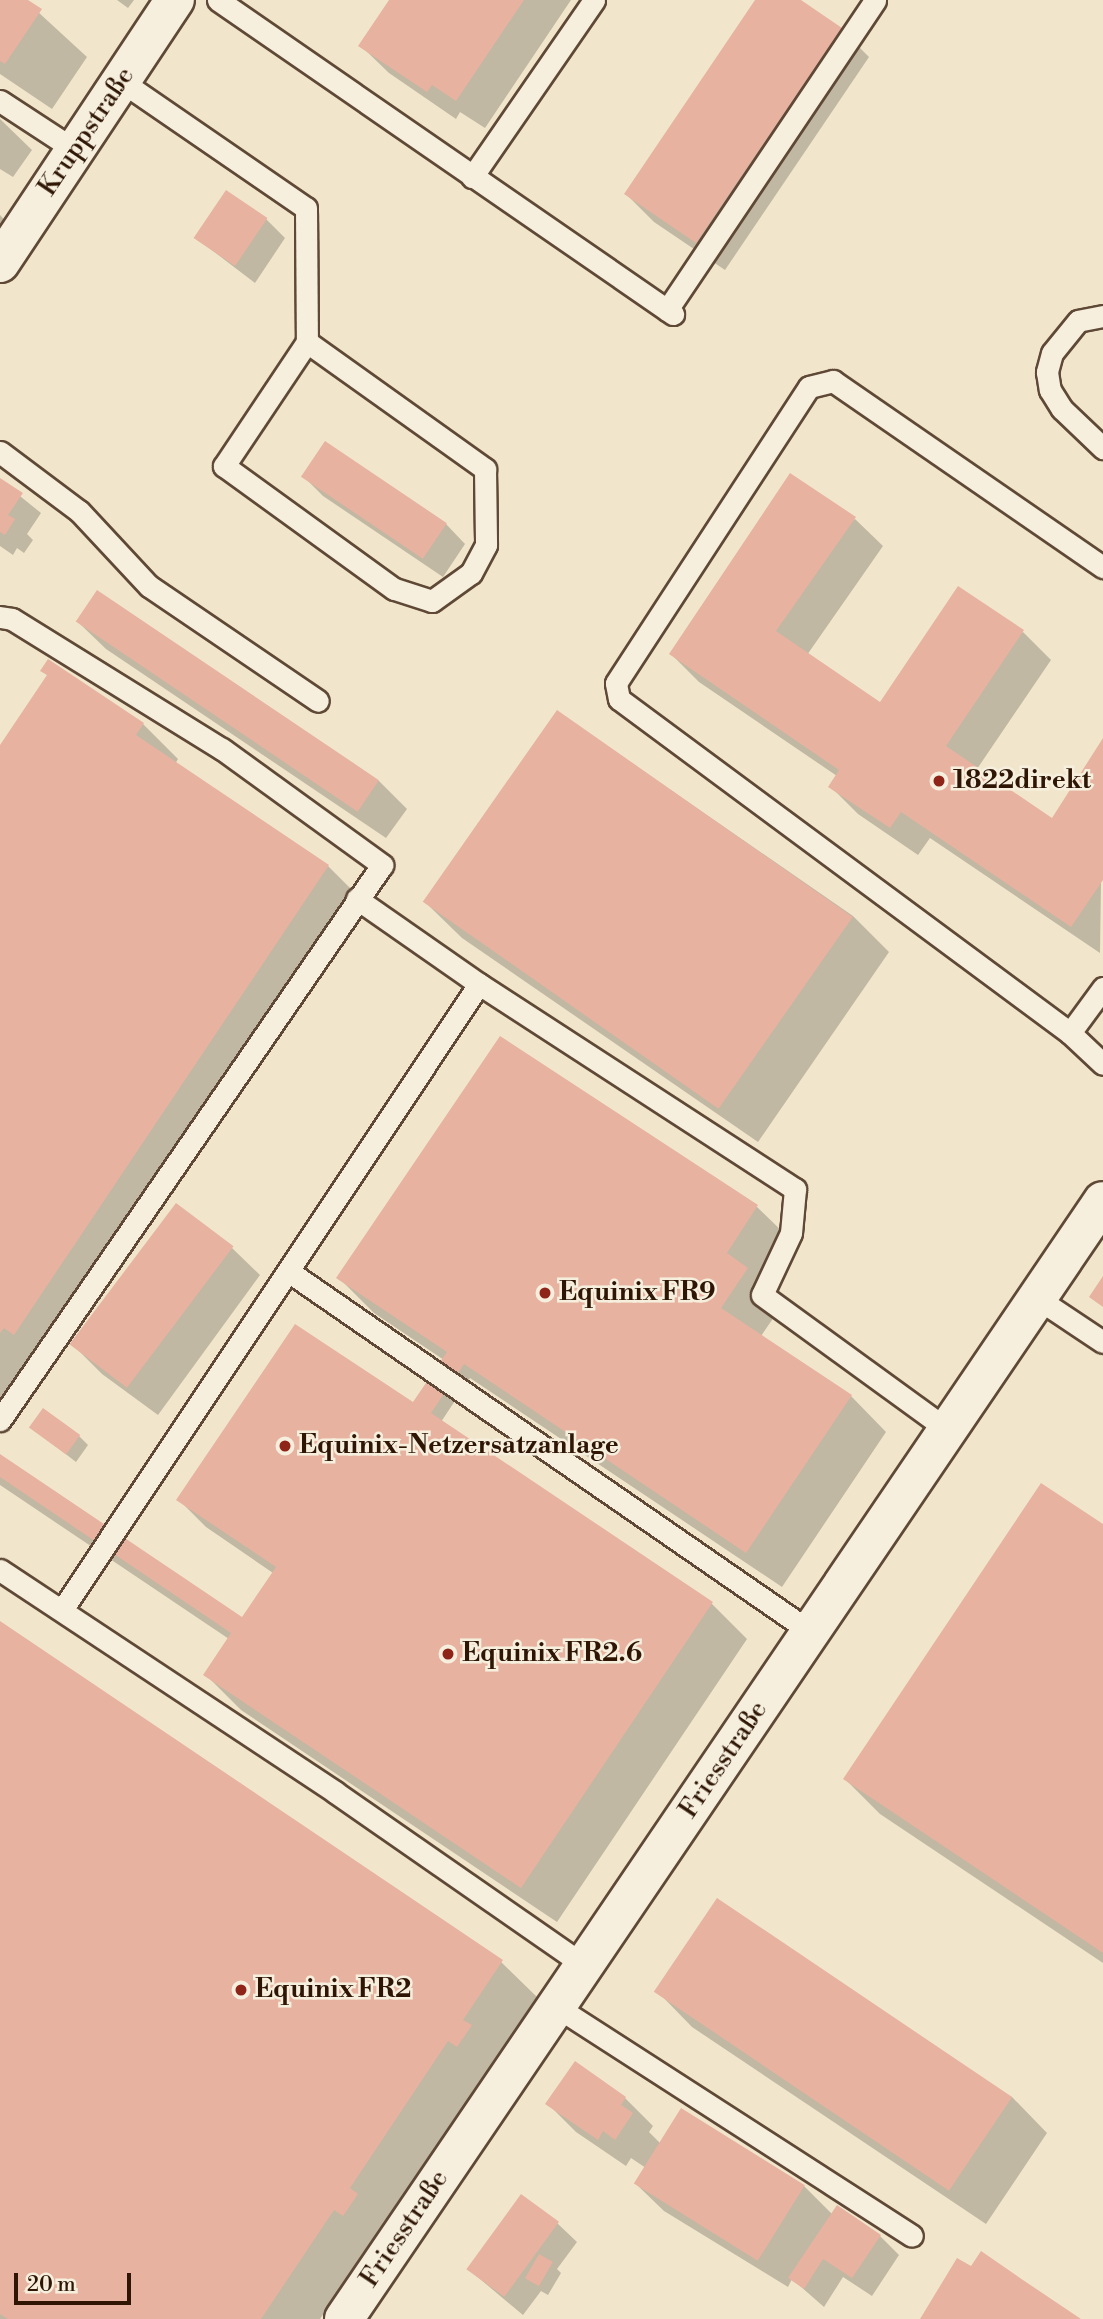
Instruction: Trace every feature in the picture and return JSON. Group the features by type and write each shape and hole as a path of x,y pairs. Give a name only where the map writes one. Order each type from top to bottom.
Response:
{"street":[{"name":"Kruppstraße","path":"0,263 175,0"},
{"name":"Friesstraße","path":"344,2319 1103,1201"}],"lane":[{"path":"218,0 670,312 875,0"},
{"path":"472,177 594,0"},
{"path":"121,81 306,208 307,342 224,466 394,589 432,601 471,573 486,545 485,469 307,342"},
{"path":"0,100 75,150"},
{"path":"1103,316 1078,321 1052,353 1047,372 1050,390 1062,409 1103,448"},
{"path":"1103,567 833,381 810,387 616,683 619,699 1070,1033 1103,1064"},
{"path":"0,452 79,510 149,586 318,701"},
{"path":"0,617 12,619 222,749 382,865 0,1420"},
{"path":"357,899 479,984 795,1189 791,1233 762,1295 948,1430"},
{"path":"62,1610 479,984"},
{"path":"1070,1033 1103,988"},
{"path":"288,1271 811,1632"},
{"path":"1037,1298 1103,1342"},
{"path":"0,1570 585,1966"},
{"path":"557,2007 912,2236"}],"building":[{"path":"0,0 28,0 42,9 5,64 0,61"},
{"path":"389,0 524,0 456,101 432,85 427,92 358,46"},
{"path":"755,0 801,0 842,28 696,243 624,194"},
{"path":"226,190 267,218 235,266 194,238"},
{"path":"325,441 447,523 423,559 301,477"},
{"path":"790,473 856,517 776,631 880,702 958,586 1024,630 946,746 1052,818 1103,738 1103,880 1071,927 901,812 890,828 828,787 839,770 669,654"},
{"path":"0,478 23,493 8,515 15,519 5,535 0,532"},
{"path":"97,590 379,780 358,812 76,622"},
{"path":"48,659 144,723 136,735 329,865 14,1335 4,1328 0,1333 0,745 47,675 40,671"},
{"path":"557,710 853,917 718,1109 423,902"},
{"path":"500,1036 758,1205 727,1253 748,1268 721,1308 852,1395 746,1553 464,1364 431,1413 713,1602 521,1888 203,1675 231,1633 0,1477 0,1454 242,1617 276,1567 176,1500 295,1324 413,1402 447,1352 336,1278"},
{"path":"176,1203 234,1246 127,1388 69,1344"},
{"path":"1103,1276 1103,1307 1089,1297"},
{"path":"43,1408 80,1435 66,1454 29,1427"},
{"path":"1041,1483 1103,1524 1103,1953 843,1779"},
{"name":"Equinix FR2","path":"0,1621 503,1960 463,2020 472,2025 457,2047 448,2041 350,2188 358,2194 343,2216 334,2210 261,2319 8,2319 0,2314"},
{"path":"717,1898 1012,2097 949,2191 654,1992"},
{"path":"575,2061 626,2097 621,2105 633,2113 615,2140 603,2131 598,2140 545,2104"},
{"path":"681,2108 805,2185 758,2261 634,2183"},
{"path":"521,2194 559,2222 504,2297 466,2269"},
{"path":"837,2205 881,2235 852,2278 823,2259 804,2289 788,2278"},
{"path":"981,2251 1081,2319 920,2319 957,2258 971,2266"},
{"path":"539,2254 553,2262 539,2286 525,2278"}],"place":[{"name":"1822direkt","path":"939,781"},
{"name":"Equinix FR9","path":"545,1293"},
{"name":"Equinix-Netzersatzanlage","path":"285,1446"},
{"name":"Equinix FR2.6","path":"448,1654"},
{"name":"Equinix FR2","path":"241,1990"}]}
